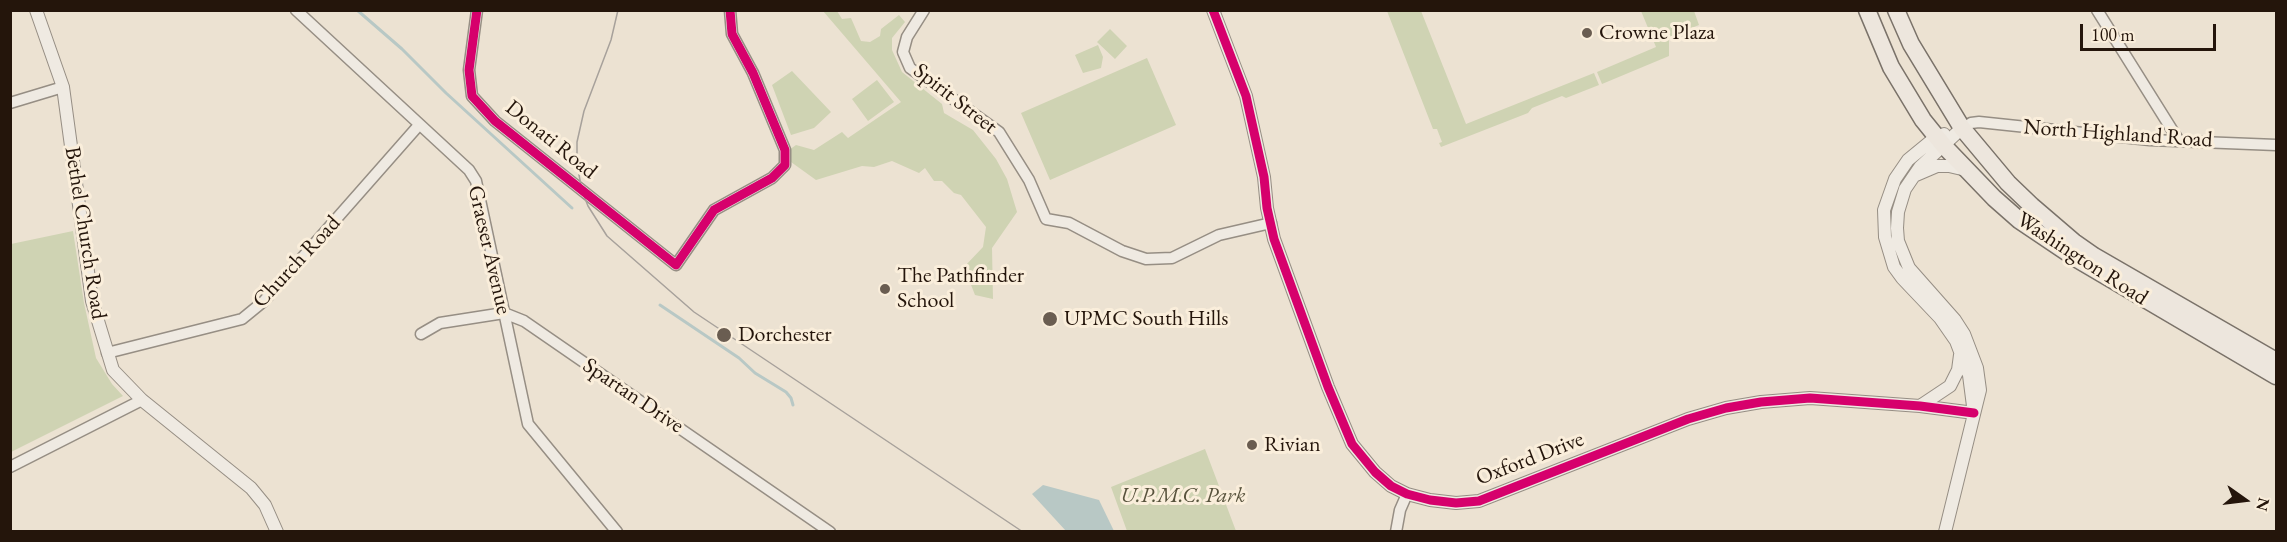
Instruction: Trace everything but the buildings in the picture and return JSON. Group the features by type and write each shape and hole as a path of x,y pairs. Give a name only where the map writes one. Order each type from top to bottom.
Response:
{"main road":[{"name":"Washington Road","path":"1868,10 1892,67 1909,98 1940,141 1966,170 2019,220 2044,239 2151,304 2277,376"},
{"name":"Washington Road","path":"1896,10 1926,71 1962,128 2008,183 2074,242 2122,273 2277,361"}],"street":[{"name":"Bethel Church Road","path":"36,10 63,87 92,301 113,370 142,400 251,488 265,506 277,531"},
{"name":"Graeser Avenue","path":"296,10 469,170 476,181 528,424 617,531"},
{"name":"Donati Road","path":"477,10 469,70 472,96 495,121 676,265 714,210 772,178 785,165 784,150 753,73 732,34 730,10"},
{"name":"Spirit Street","path":"924,10 907,37 903,52 910,68 999,132 1029,180 1046,219 1069,223 1122,250 1146,259 1172,258 1219,235 1271,223"},
{"name":"Oxford Drive","path":"1213,10 1246,96 1264,177 1271,223 1288,278 1349,436 1375,472 1391,486 1407,494 1446,502 1479,501 1688,419 1752,403 1810,398 1920,406 1974,413"},
{"path":"2097,10 2179,141"},
{"path":"10,103 63,87"},
{"name":"North Highland Road","path":"1962,128 1979,122 2179,141 2274,142"},
{"name":"Church Road","path":"107,353 242,319 264,301 419,125"},
{"path":"1962,128 1908,159 1894,179 1884,210 1885,237 1894,267 1945,325 1960,350 1969,375 1974,413"},
{"path":"1940,141 1931,156 1913,177 1900,200 1898,242 1909,268 1955,320 1964,334 1977,368 1980,390 1945,531"},
{"path":"1913,177 1937,166 1966,170"},
{"path":"421,334 440,324 504,313"},
{"name":"Spartan Drive","path":"504,313 524,321 830,531"},
{"path":"1920,406 1950,386 1959,370 1960,350"},
{"path":"10,467 142,400"},
{"path":"1396,531 1400,510 1407,494"}],"green space":[{"path":"823,11 837,11 842,19 851,18 861,41 870,42 880,36 881,29 899,15 905,22 892,38 892,50 902,72 942,104 944,113 973,130 996,159 1007,179 1017,212 992,248 993,299 975,295 964,267 983,247 986,227 961,195 954,193 942,181 934,181 925,168 919,173 892,161 874,167 862,166 816,180 791,162 789,150 796,145 814,150 842,132 848,138 901,102"},
{"path":"1387,11 1421,11 1466,124 1594,73 1599,85 1566,98 1562,96 1532,108 1528,113 1441,147 1439,143 1442,142 1437,129 1433,129"},
{"path":"1641,11 1694,11 1699,25 1669,37 1669,56 1602,84 1597,72 1656,47"},
{"path":"1110,29 1127,46 1115,59 1097,42"},
{"path":"1098,45 1103,57 1101,68 1083,73 1075,55"},
{"path":"1147,58 1176,125 1050,180 1021,113"},
{"path":"792,71 831,112 814,128 791,135 772,85"},
{"path":"877,80 894,102 868,121 852,99"},
{"path":"73,231 84,303 96,358 112,384 123,396 11,452 11,244"},
{"name":"U.P.M.C. Park","path":"1205,449 1236,531 1127,531 1111,487"}],"shaded area":[{"path":"1043,485 1099,500 1114,531 1066,531 1032,494"}],"waterway":[{"path":"357,10 572,208"},
{"path":"660,305 739,358 755,373 786,392 793,405"}],"tram line":[{"path":"618,10 611,40 584,111 577,142 577,164 582,191 588,206 607,236 694,312 1023,532"}],"cycle path":[{"path":"477,10 469,70 472,96 495,121 676,265 714,210 772,178 785,165 785,150 753,73 732,34 730,10"},
{"path":"1213,10 1246,96 1264,177 1267,208 1274,239 1328,387 1352,444 1375,472 1391,486 1407,494 1430,500 1456,503 1479,501 1688,419 1726,408 1761,402 1810,398 1920,406 1974,413"}],"place":[{"name":"Crowne Plaza","path":"1587,33"},
{"name":"The Pathfinder School","path":"885,289"},
{"name":"UPMC South Hills","path":"1050,319"},
{"name":"Dorchester","path":"724,335"},
{"name":"Rivian","path":"1252,445"}]}
